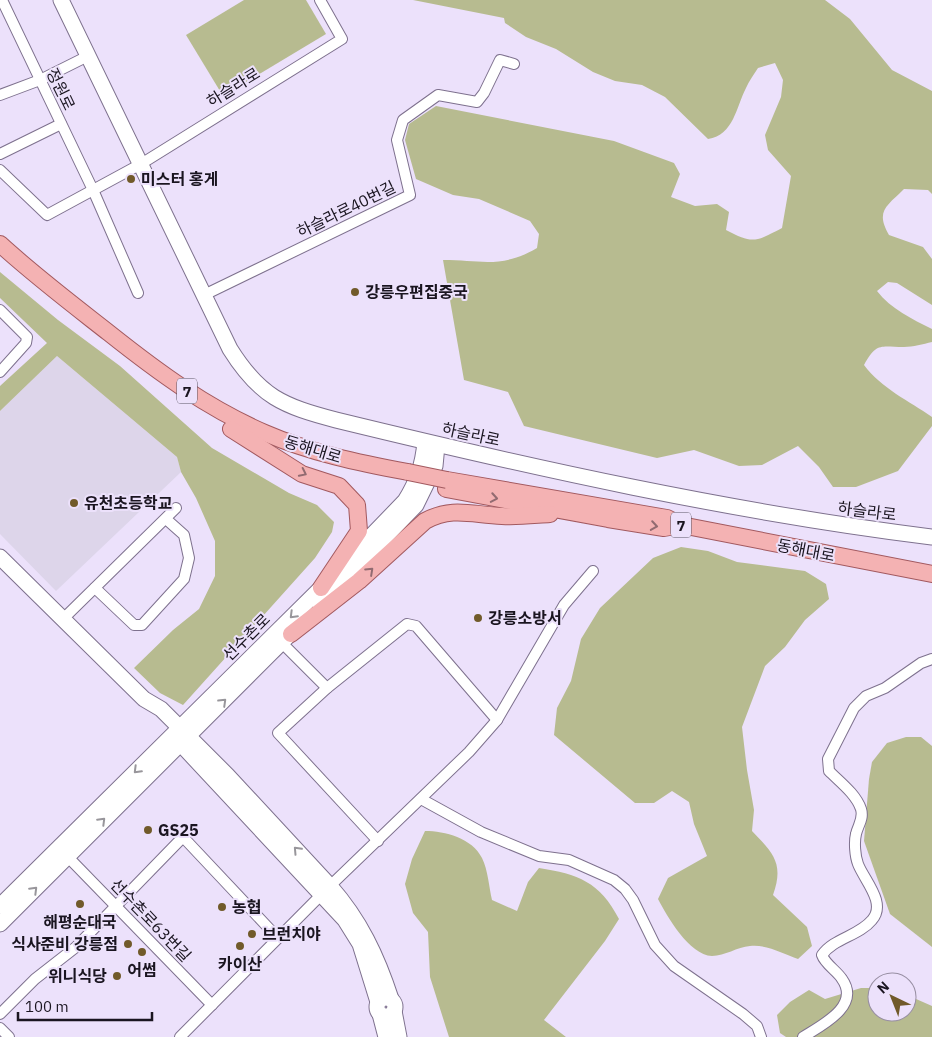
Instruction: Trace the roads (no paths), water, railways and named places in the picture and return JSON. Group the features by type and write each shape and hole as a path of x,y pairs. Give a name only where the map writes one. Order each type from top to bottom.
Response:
{"main road":[{"name":"동해대로","path":"0,244 58,294 211,407 266,434 302,447 408,477"},
{"name":"동해대로","path":"0,257 54,304 187,404 232,429 283,451 321,463 668,518 681,525 932,574"},
{"path":"232,429 302,474 339,486 357,506 359,531 321,588"},
{"name":"동해대로","path":"447,484 580,513 664,528 681,525"},
{"path":"287,639 359,581 425,521 436,515 458,512 502,516 580,513"}],"street":[{"name":"정원로","path":"2,0 93,190"},
{"name":"하슬라로","path":"61,0 204,295 241,367 267,394 304,412 431,443 611,482 829,524 932,537"},
{"name":"하슬라로","path":"0,170 47,215 141,164 342,39 320,0"},
{"path":"0,95 40,80 88,56"},
{"name":"하슬라로40번길","path":"204,295 410,195 397,140 403,120 438,95 477,102 484,93 500,60 514,64"},
{"path":"0,154 61,124"},
{"path":"93,190 138,293"},
{"path":"0,310 27,337 26,343 0,372"},
{"name":"선수촌로","path":"180,736 405,502 415,486 431,443"},
{"name":"선수촌로","path":"180,736 287,639 416,505 436,466 431,443"},
{"path":"63,619 176,508"},
{"path":"95,588 134,625 142,625 184,579 189,558 184,535 166,519"},
{"path":"0,557 144,699 154,716 180,736 326,890 346,904 372,947 386,1007 399,1037"},
{"path":"180,1037 326,890 469,752 497,720 564,605 593,571"},
{"path":"378,841 278,733 327,688 407,624 416,626 497,720"},
{"name":"선수촌로","path":"287,639 327,688"},
{"path":"803,1037 839,1012 846,1001 848,991 843,980 822,955 830,946 872,920 876,910 876,902 858,864 854,840 862,819 861,810 856,798 829,771 828,760 854,708 866,696 885,688 921,663 932,659"},
{"path":"0,906 63,851 180,736"},
{"path":"421,799 481,832 539,856 569,860 614,880 633,900 655,944 674,966 743,1014 757,1026 761,1037"},
{"path":"0,1014 35,979 76,947 183,837 278,938"},
{"path":"0,924 63,851"},
{"name":"선수촌로63번길","path":"63,851 212,1005"},
{"path":"386,1007 386,1037"},
{"path":"0,1028 9,1037"}],"place":[{"name":"미스터 홍게","path":"131,179"},
{"name":"강릉우편집중국","path":"355,292"},
{"name":"유천초등학교","path":"74,503"},
{"name":"강릉소방서","path":"478,618"},
{"name":"GS25","path":"148,830"},
{"name":"해평순대국","path":"80,904"},
{"name":"농협","path":"222,907"},
{"name":"브런치야","path":"252,934"},
{"name":"식사준비 강릉점","path":"128,944"},
{"name":"카이산","path":"240,946"},
{"name":"어썸","path":"142,952"},
{"name":"위니식당","path":"117,976"}]}
